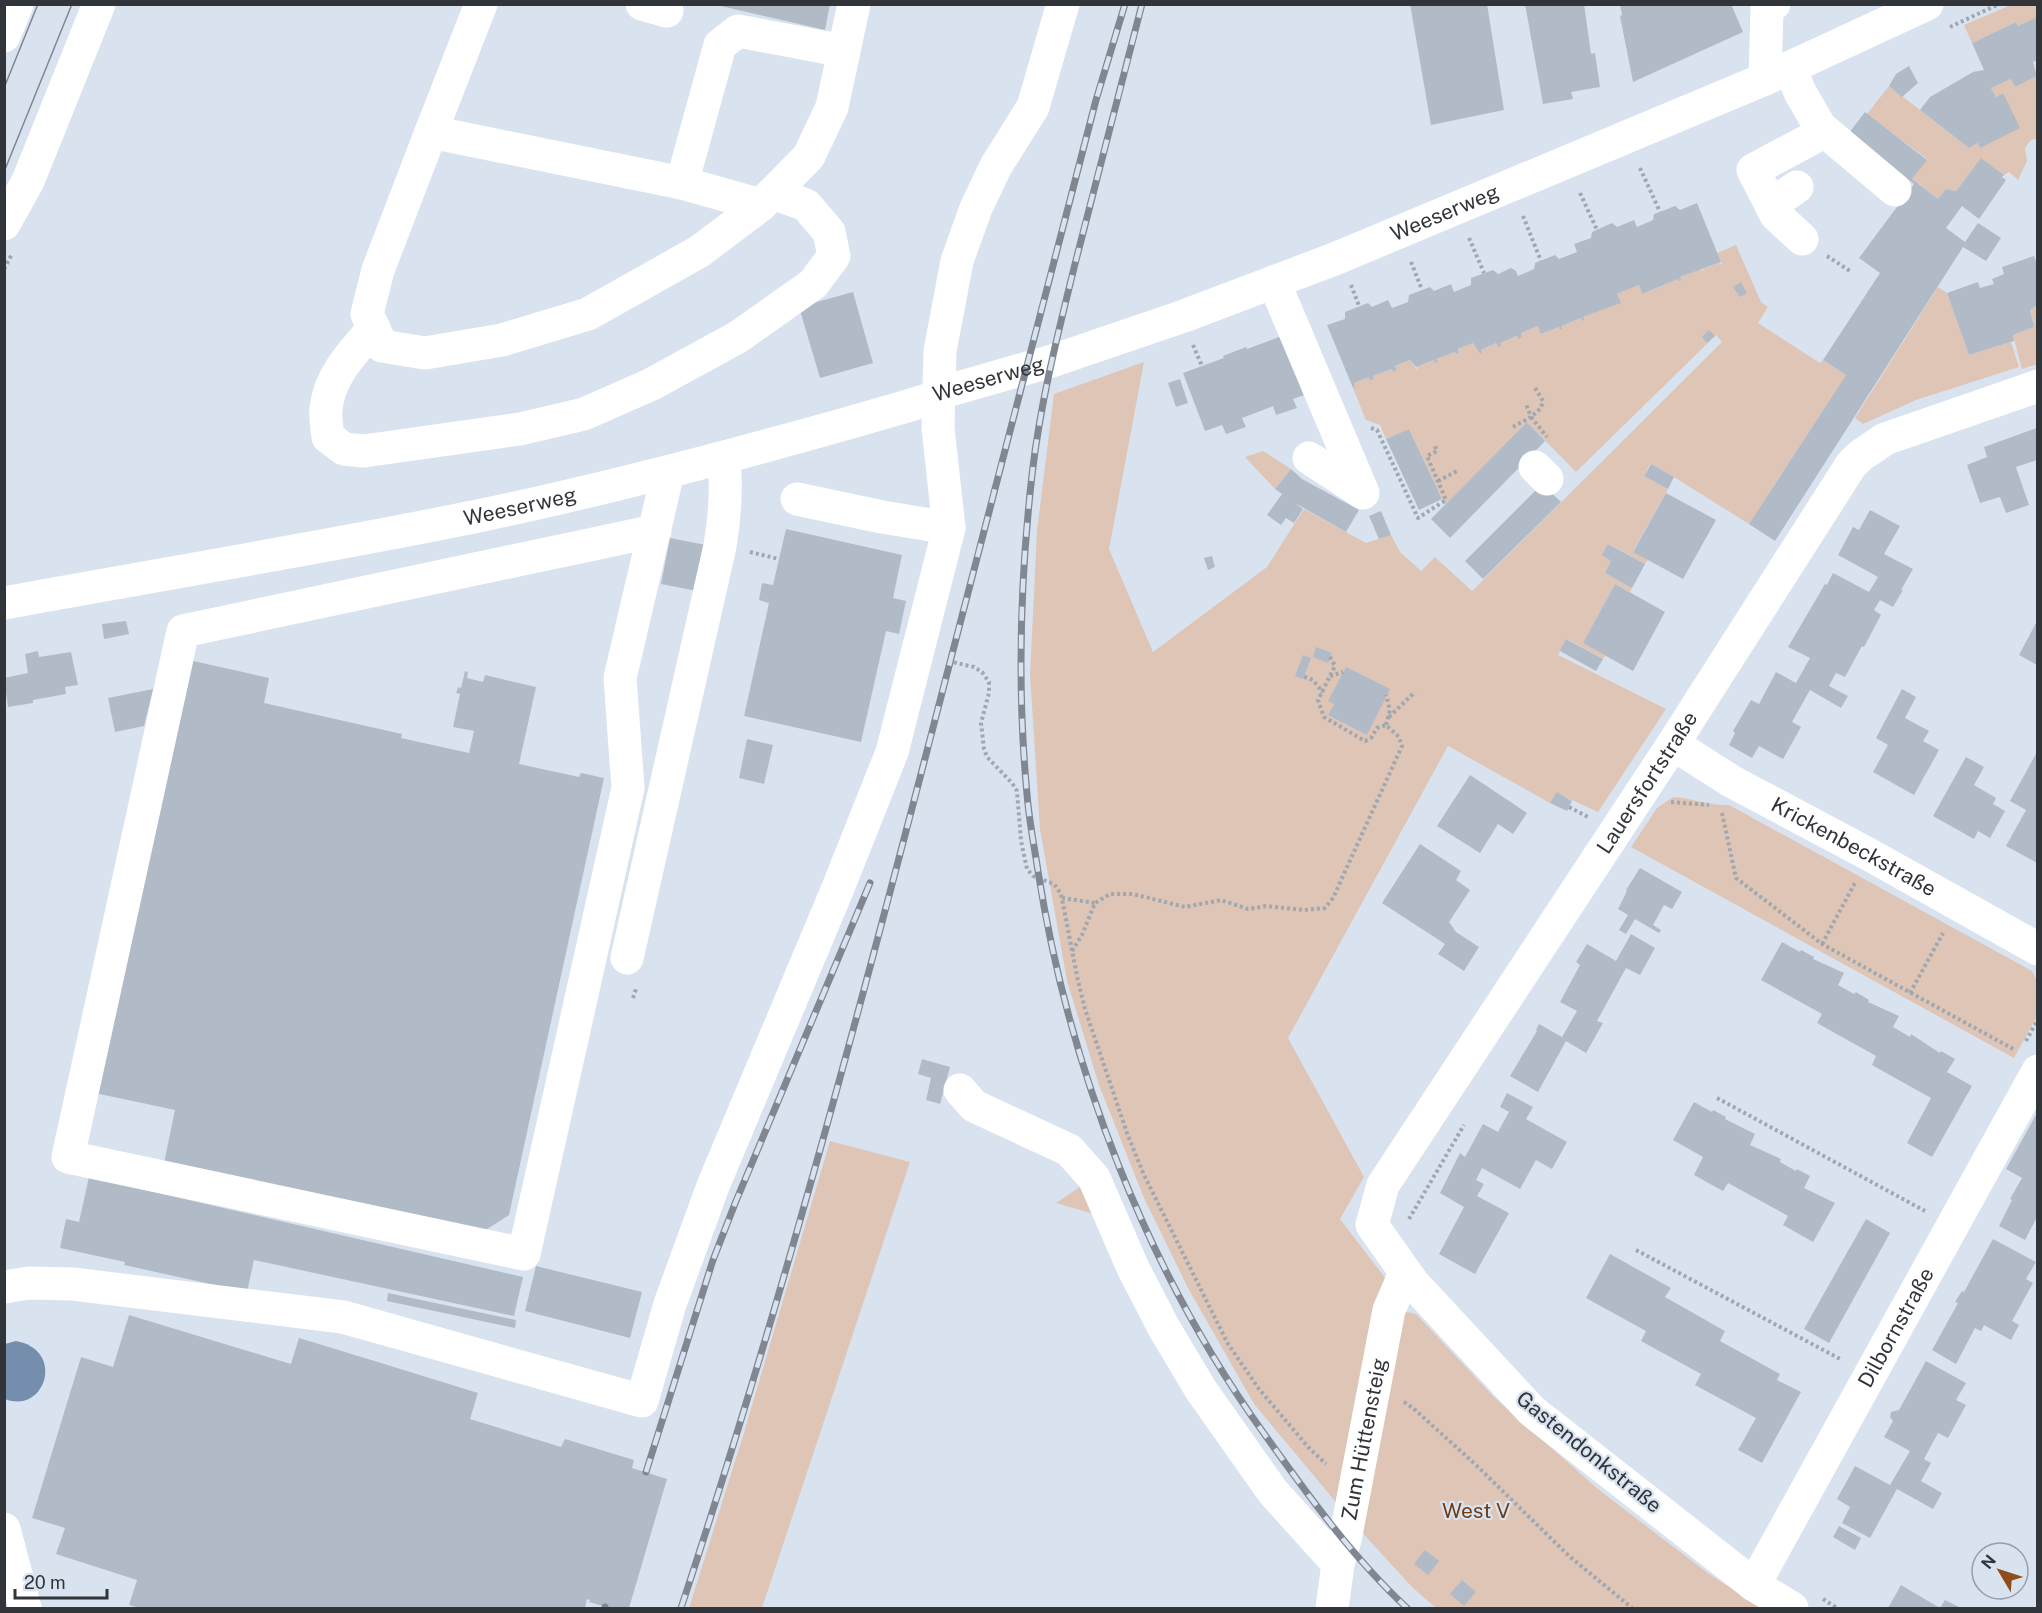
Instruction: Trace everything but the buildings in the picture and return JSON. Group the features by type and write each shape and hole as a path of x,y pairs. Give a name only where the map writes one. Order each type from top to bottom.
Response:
{"street":[{"path":"4,36 17,4"},
{"path":"4,224 28,181 99,4"},
{"path":"481,4 378,270 367,314 382,346 425,353 502,340 588,314 700,251 767,199 808,156 832,107 854,4"},
{"path":"4,1287 29,1283 73,1284 343,1317 642,1401 670,1304 713,1186 838,888 892,752 949,528 938,428 940,351 957,261 976,208 996,166 1033,107 1063,4"},
{"path":"940,393 963,347 964,317 993,220 1006,189 1044,124 1057,93 1080,4"},
{"path":"1774,4 1767,7 1778,74 1824,117 1887,188"},
{"name":"Weeserweg","path":"4,603 479,516 724,459 927,400 940,393 1052,361 1337,258 1778,74 1927,4"},
{"path":"682,183 720,45 738,31 844,51"},
{"path":"1802,239 1776,215 1766,191 1753,170 1811,139 1824,117"},
{"path":"374,328 344,363 330,389 326,410 328,437 344,449 364,451 509,431 584,414 652,384 738,337 813,284 834,256 829,232 806,205 682,183 431,132"},
{"path":"1274,282 1364,494 1310,458"},
{"name":"Lauersfortstraße","path":"1405,1273 1372,1226 1383,1185 1673,744 1843,476 1860,456 1885,439 2037,386"},
{"path":"627,958 720,546 726,514 724,459"},
{"path":"655,531 183,631 68,1157 524,1254 628,788 620,678 655,531 668,472"},
{"path":"797,499 949,528"},
{"name":"Krickenbeckstraße","path":"1673,744 1731,781 1870,855 2037,949"},
{"name":"Dilbornstraße","path":"1754,1585 2028,1056"},
{"path":"960,1090 974,1106 1069,1150 1094,1178 1133,1268 1164,1328 1201,1390 1274,1492 1338,1564"},
{"name":"Zum Hüttensteig","path":"1332,1608 1338,1564 1358,1478 1389,1311 1405,1273"},
{"name":"Gastendonkstraße","path":"1405,1273 1532,1410 1754,1585 1792,1608"},
{"path":"4,1529 25,1608"}],"path":[{"path":"1640,168 1660,212"},
{"path":"1580,193 1597,230"},
{"path":"1523,216 1541,261"},
{"path":"1469,238 1484,273"},
{"path":"1411,262 1422,290"},
{"path":"1351,285 1359,306"},
{"path":"1192,344 1202,366"},
{"path":"1513,427 1531,417 1540,408 1543,401 1535,388"},
{"path":"1526,404 1531,417 1550,441 1543,463"},
{"path":"1363,424 1377,430 1418,518 1446,500 1427,456 1437,451 1434,444"},
{"path":"1438,481 1459,470"},
{"path":"741,550 779,559"},
{"path":"1330,657 1335,666 1318,700 1324,717 1365,741 1371,738 1377,728 1386,725"},
{"path":"941,659 974,667 982,672 989,682 989,693 981,723 984,749 987,757 1017,791 1021,841 1027,869 1033,876 1054,884 1062,898 1085,1009 1140,1165 1228,1344 1259,1389 1309,1448 1337,1473 1358,1478"},
{"path":"1330,676 1343,672"},
{"path":"1304,677 1315,682 1322,693"},
{"path":"1389,717 1415,692"},
{"path":"1386,695 1390,704 1386,725"},
{"path":"1072,952 1082,935 1095,903 1110,894 1133,894 1185,907 1221,900 1248,909 1266,906 1304,910 1325,908 1333,898 1402,746 1400,737 1386,725"},
{"path":"1666,802 1710,805"},
{"path":"1721,806 1736,878 1822,944 2028,1056 2037,1019"},
{"path":"1822,944 1870,855"},
{"path":"1062,898 1095,903"},
{"path":"1910,993 1959,905"},
{"path":"1717,1098 1932,1215"},
{"path":"1404,1227 1469,1116"},
{"path":"1636,1250 1849,1364"},
{"path":"1396,1398 1413,1408 1569,1556 1632,1608"}],"green space":[{"path":"2011,5 2037,5 2037,17 2018,26 2016,22 1972,43 1964,25"},
{"path":"2037,76 2037,138 2031,140 2025,148 2027,161 2018,180 2009,172 2004,175 1981,158 1956,191 1946,189 1938,199 1912,179 1927,159 1867,114 1889,86 1969,148 1978,143 1981,148 2003,93 1996,97 1991,88 2011,79 2015,87"},
{"path":"1736,245 1761,302 1768,307 1758,323 1820,363 1823,360 1846,375 1749,524 1650,464 1644,476 1668,489 1633,551 1648,560 1645,564 1609,544 1602,555 1611,561 1605,573 1632,588 1630,592 1615,584 1583,643 1605,655 1603,659 1567,639 1558,655 1666,709 1598,812 1557,793 1550,803 1448,746 1288,1038 1364,1177 1340,1219 1389,1283 1345,1513 1254,1404 1188,1288 1144,1198 1099,1085 1067,981 1040,829 1030,675 1037,531 1054,394 1144,362 1109,549 1153,652 1267,567 1304,509 1366,543 1391,535 1400,552 1421,571 1435,557 1472,591 1722,342 1716,335 1576,472 1527,422 1445,505 1409,429 1386,439 1380,425 1366,420 1353,388 1354,383 1369,377 1371,381 1374,379 1373,376 1392,369 1393,372 1397,370 1395,366 1410,360 1417,370 1417,366 1433,360 1437,363 1436,359 1455,352 1457,354 1458,349 1473,343 1480,354 1481,350 1496,343 1498,347 1500,343 1517,336 1522,337 1521,333 1538,326 1542,334 1559,327 1561,330 1561,326 1581,318 1583,321 1583,317 1620,303 1617,294 1639,285 1642,294 1678,279 1680,281 1680,277 1701,269 1702,272 1703,269 1722,264 1717,253"},
{"path":"1938,287 1947,293 1969,355 2011,342 2019,367 1916,400 1863,424 1855,418"},
{"path":"2037,305 2037,364 2022,369 2013,335 2034,327 2030,310"},
{"path":"1263,451 1291,469 1275,489 1245,457"},
{"path":"1673,797 1729,805 2032,971 2037,981 2037,1016 2014,1058 1631,847 1657,808"},
{"path":"830,1141 910,1162 762,1608 689,1608 743,1436"},
{"path":"1089,1181 1104,1217 1056,1203"},
{"name":"West V","path":"1402,1311 1416,1314 1495,1398 1599,1490 1709,1574 1762,1608 1436,1608 1412,1587 1358,1528"}],"water":[{"path":"16,1341 32,1347 41,1356 45,1368 44,1379 39,1390 31,1398 19,1401 5,1399 5,1344"}],"tram line":[{"path":"4,88 38,4"},
{"path":"4,172 72,4"}],"railway":[{"path":"681,1608 749,1395 842,1072 1096,100 1125,4"},
{"path":"1142,4 1056,342 1032,475 1021,635 1022,714 1030,823 1052,946 1070,1020 1092,1094 1149,1237 1184,1306 1223,1372 1265,1435 1349,1547 1407,1608"},
{"path":"646,1472 713,1260 870,883"}]}
